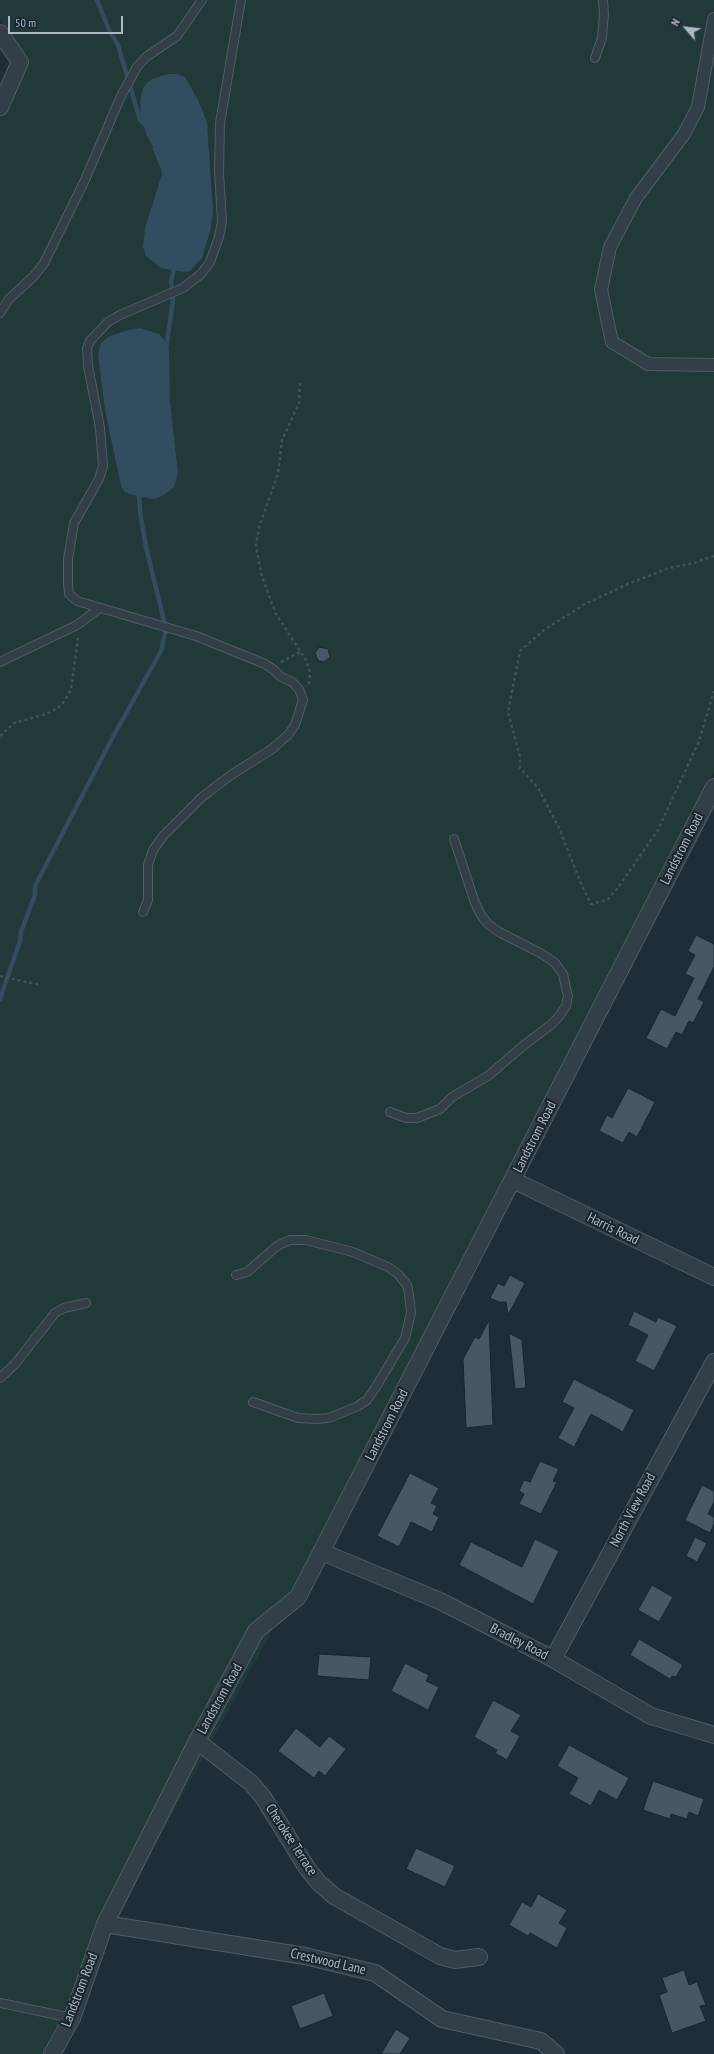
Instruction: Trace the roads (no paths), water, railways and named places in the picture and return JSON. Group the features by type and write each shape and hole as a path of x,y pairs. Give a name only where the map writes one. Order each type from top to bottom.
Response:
{"street":[{"path":"714,19 698,107 684,134 636,198 621,226 610,247 601,290 612,342 648,364 714,365"},
{"path":"0,33 20,62 1,105"},
{"name":"Landstrom Road","path":"52,2054 72,2018 105,1924 197,1741 256,1631 298,1597 714,787"},
{"name":"Harris Road","path":"513,1180 714,1277"},
{"name":"North View Road","path":"553,1659 714,1362"},
{"name":"Bradley Road","path":"322,1552 440,1601 553,1659 651,1716 714,1735"},
{"name":"Cherokee Terrace","path":"197,1741 251,1783 263,1796 307,1868 319,1883 334,1896 440,1956 455,1960 479,1957"},
{"name":"Crestwood Lane","path":"105,1924 305,1956 374,1973 442,2019 541,2041 556,2054"}],"lane":[{"path":"0,313 9,299 34,276 44,263 99,151 121,96 134,71 146,57 177,36 202,0"},
{"path":"143,912 148,900 148,865 153,850 163,836 202,797 231,775 272,749 288,735 296,725 302,700 299,689 292,682 281,677 274,670 258,660 196,636 77,601 69,594 68,583 68,553 74,523 99,479 103,466 100,428 88,366 87,348 90,341 108,322 133,309 183,288 201,274 210,262 219,237 222,221 219,172 220,123 241,0"},
{"path":"595,58 602,38 604,14 603,0"},
{"path":"0,662 77,625 100,608"},
{"path":"390,1112 406,1118 418,1118 440,1109 452,1097 488,1076 552,1024 566,1006 568,996 563,974 555,963 542,954 499,932 488,924 481,915 475,903 454,839"},
{"path":"236,1275 247,1272 277,1246 290,1240 306,1240 353,1252 388,1267 398,1274 407,1285 409,1294 411,1314 405,1338 376,1386 366,1400 358,1406 329,1418 316,1419 298,1418 252,1402"},
{"path":"0,1378 15,1364 55,1313 64,1308 86,1303"},
{"path":"0,2003 72,2018"}],"water":[{"path":"168,74 177,74 185,77 198,100 207,122 213,211 211,228 202,258 190,271 184,272 161,268 146,256 143,247 145,228 162,174 159,157 146,134 141,115 140,102 143,88 147,83 152,79"},
{"path":"140,328 159,334 166,342 169,352 170,402 178,473 174,487 164,495 154,499 125,492 121,486 105,410 98,354 101,343 108,337 128,330"}],"waterway":[{"path":"97,0 109,30 118,45 140,120 147,127"},
{"path":"155,149 162,166"},
{"path":"166,350 173,300 171,281 175,265"},
{"path":"0,999 20,941 21,932 35,895 35,886 115,733 161,651 166,629 146,547 140,512 139,492"}]}
